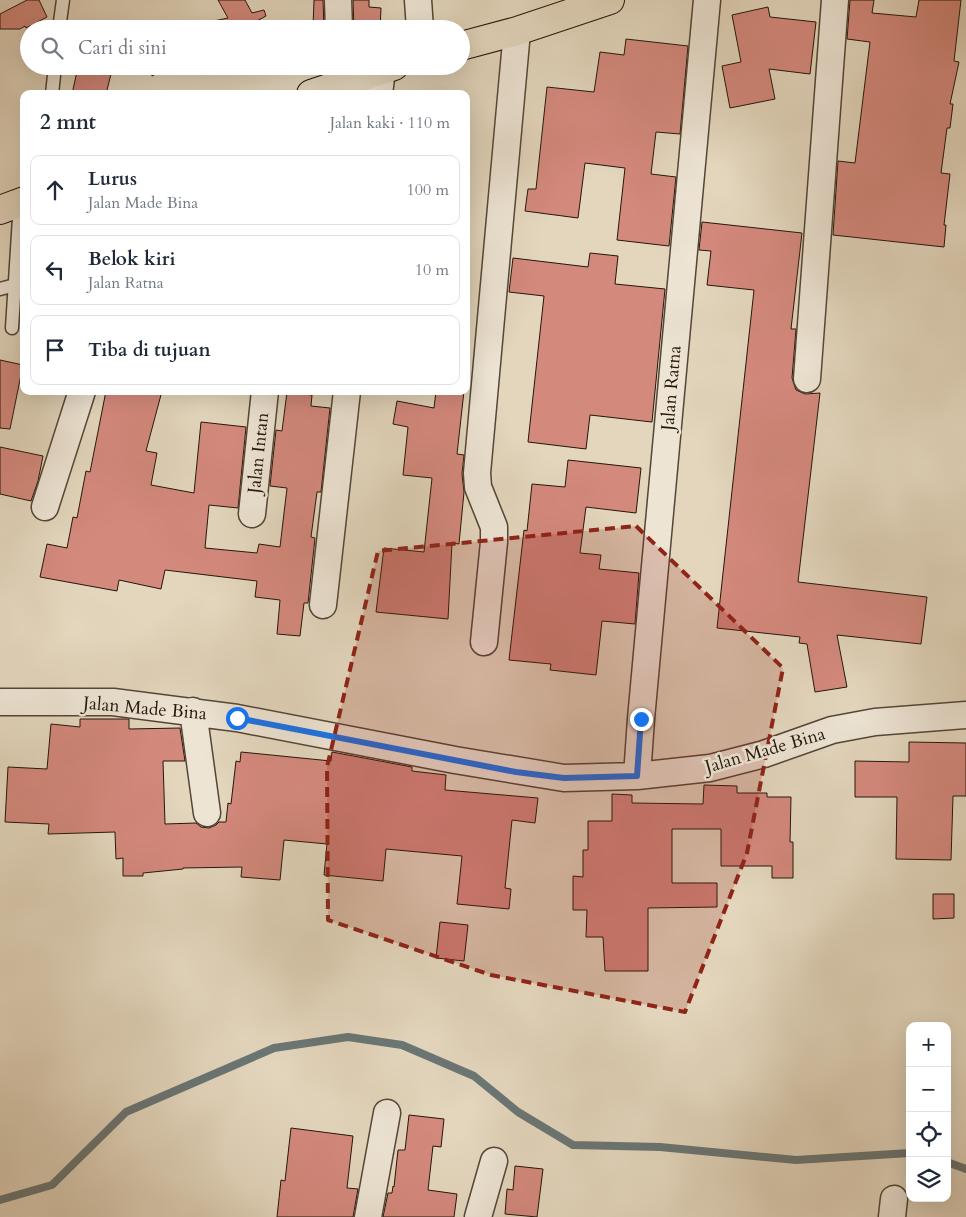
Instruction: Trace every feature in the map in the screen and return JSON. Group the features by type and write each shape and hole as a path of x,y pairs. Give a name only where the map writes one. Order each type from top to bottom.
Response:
{"highway":[{"path":"470,44 517,31 600,1"},
{"path":"317,90 340,75 385,77"}],"street":[{"path":"338,0 339,20"},
{"path":"418,0 419,20"},
{"name":"Jalan Ratna","path":"637,776 707,0"},
{"path":"807,380 835,0"},
{"path":"484,642 494,526 478,487 477,473 517,31"},
{"path":"45,507 81,395"},
{"name":"Jalan Intan","path":"252,514 265,395"},
{"path":"324,605 347,395"},
{"name":"Jalan Made Bina","path":"0,702 113,702 193,711 516,772 564,778 637,776 710,768 764,754 832,730 875,722 966,715"},
{"path":"193,711 207,813"},
{"path":"368,1217 387,1113"},
{"path":"478,1217 494,1161"}],"lane":[{"path":"60,20 63,0"},
{"path":"52,90 54,75"},
{"path":"12,328 16,285 15,204"},
{"path":"0,289 16,285"}],"highlighted area":[{"path":"636,526 783,668 747,853 685,1012 491,975 328,920 327,767 378,551"}],"building":[{"path":"27,0 39,0 47,17 41,20 20,20 20,29 0,29 0,14"},
{"path":"218,0 245,0 252,13 264,10 266,16 259,20 219,20 228,18"},
{"path":"314,0 323,0 324,20 313,20"},
{"path":"353,0 369,0 369,7 381,8 380,20 354,20"},
{"path":"850,0 874,0 872,13 916,17 919,0 961,0 954,61 959,62 950,104 953,104 950,128 947,128 941,173 950,174 944,225 946,225 944,247 833,235 838,161 855,163 870,42 847,39"},
{"path":"768,7 770,17 816,22 810,74 769,69 775,99 730,108 722,66 741,62 732,15"},
{"path":"626,39 688,46 680,134 656,132 651,174 676,177 669,246 617,240 625,168 585,163 578,218 525,211 528,189 536,189 547,87 594,92 600,52 624,55"},
{"path":"76,75 111,75 107,90 73,90"},
{"path":"702,222 802,233 791,329 796,329 792,378 796,390 805,394 820,393 798,582 927,597 921,644 837,635 847,687 815,692 807,644 799,643 800,637 717,628 754,290 707,285 711,251 699,250"},
{"path":"590,253 618,256 615,284 665,289 652,422 590,415 586,449 528,442 544,296 509,292 513,258 588,267"},
{"path":"0,360 20,364 20,380 10,429 0,428"},
{"path":"105,395 161,395 146,451 157,453 151,485 194,493 201,422 246,427 238,508 209,505 205,548 257,553 259,544 280,547 287,488 270,486 276,430 282,431 287,395 312,395 311,406 330,408 321,492 317,492 311,537 315,538 308,603 304,603 300,636 277,634 280,600 255,597 257,581 165,570 161,589 119,580 117,591 40,577 47,544 67,548 73,517 77,518 86,471 90,472"},
{"path":"436,395 464,395 457,454 464,455 462,474 464,492 459,544 452,543 448,619 376,612 384,548 424,552 432,478 403,475 408,427 393,424 397,401 434,408"},
{"path":"0,447 43,456 38,481 31,501 0,494"},
{"path":"568,460 641,468 636,513 586,507 580,553 601,555 599,569 639,573 635,624 602,621 596,675 550,670 551,664 509,660 524,530 527,531 532,484 565,487"},
{"path":"80,719 129,719 129,729 180,728 185,761 163,761 165,824 196,823 201,827 209,828 219,822 226,822 228,803 231,804 236,761 240,762 241,752 331,761 332,752 412,767 412,771 446,775 445,790 538,798 535,823 512,820 505,888 511,889 509,909 457,904 462,856 386,849 383,881 324,875 327,844 284,840 280,880 241,877 242,867 183,868 143,873 143,876 123,876 123,858 116,859 115,832 48,834 49,824 5,822 8,767 47,769 51,724 80,727"},
{"path":"909,742 966,743 966,796 953,796 951,860 896,859 897,797 855,797 855,761 909,762"},
{"path":"704,785 737,786 737,793 767,793 767,797 791,797 790,842 793,842 793,878 772,878 772,866 721,866 721,829 672,829 672,883 717,883 717,907 648,908 648,971 605,971 603,937 586,937 587,910 573,910 573,876 583,877 583,850 588,850 588,821 612,821 612,794 632,795 632,803 703,804"},
{"path":"933,894 954,894 954,918 933,919"},
{"path":"440,922 468,925 464,961 436,958"},
{"path":"409,1115 444,1119 441,1147 433,1146 428,1190 457,1194 454,1217 383,1217 388,1193 392,1193 394,1187 398,1150 405,1150"},
{"path":"291,1128 353,1136 347,1188 358,1189 353,1217 277,1217 281,1180 285,1181"},
{"path":"515,1166 543,1169 537,1217 505,1214 507,1189 513,1190"}],"waterway":[{"path":"0,1200 52,1185 126,1112 274,1048 348,1037 402,1045 474,1076 518,1112 573,1145 660,1147 796,1160 906,1153"},
{"path":"951,1163 966,1169"}],"route":[{"path":"237,718 516,772 564,778 637,776 641,719"}]}
